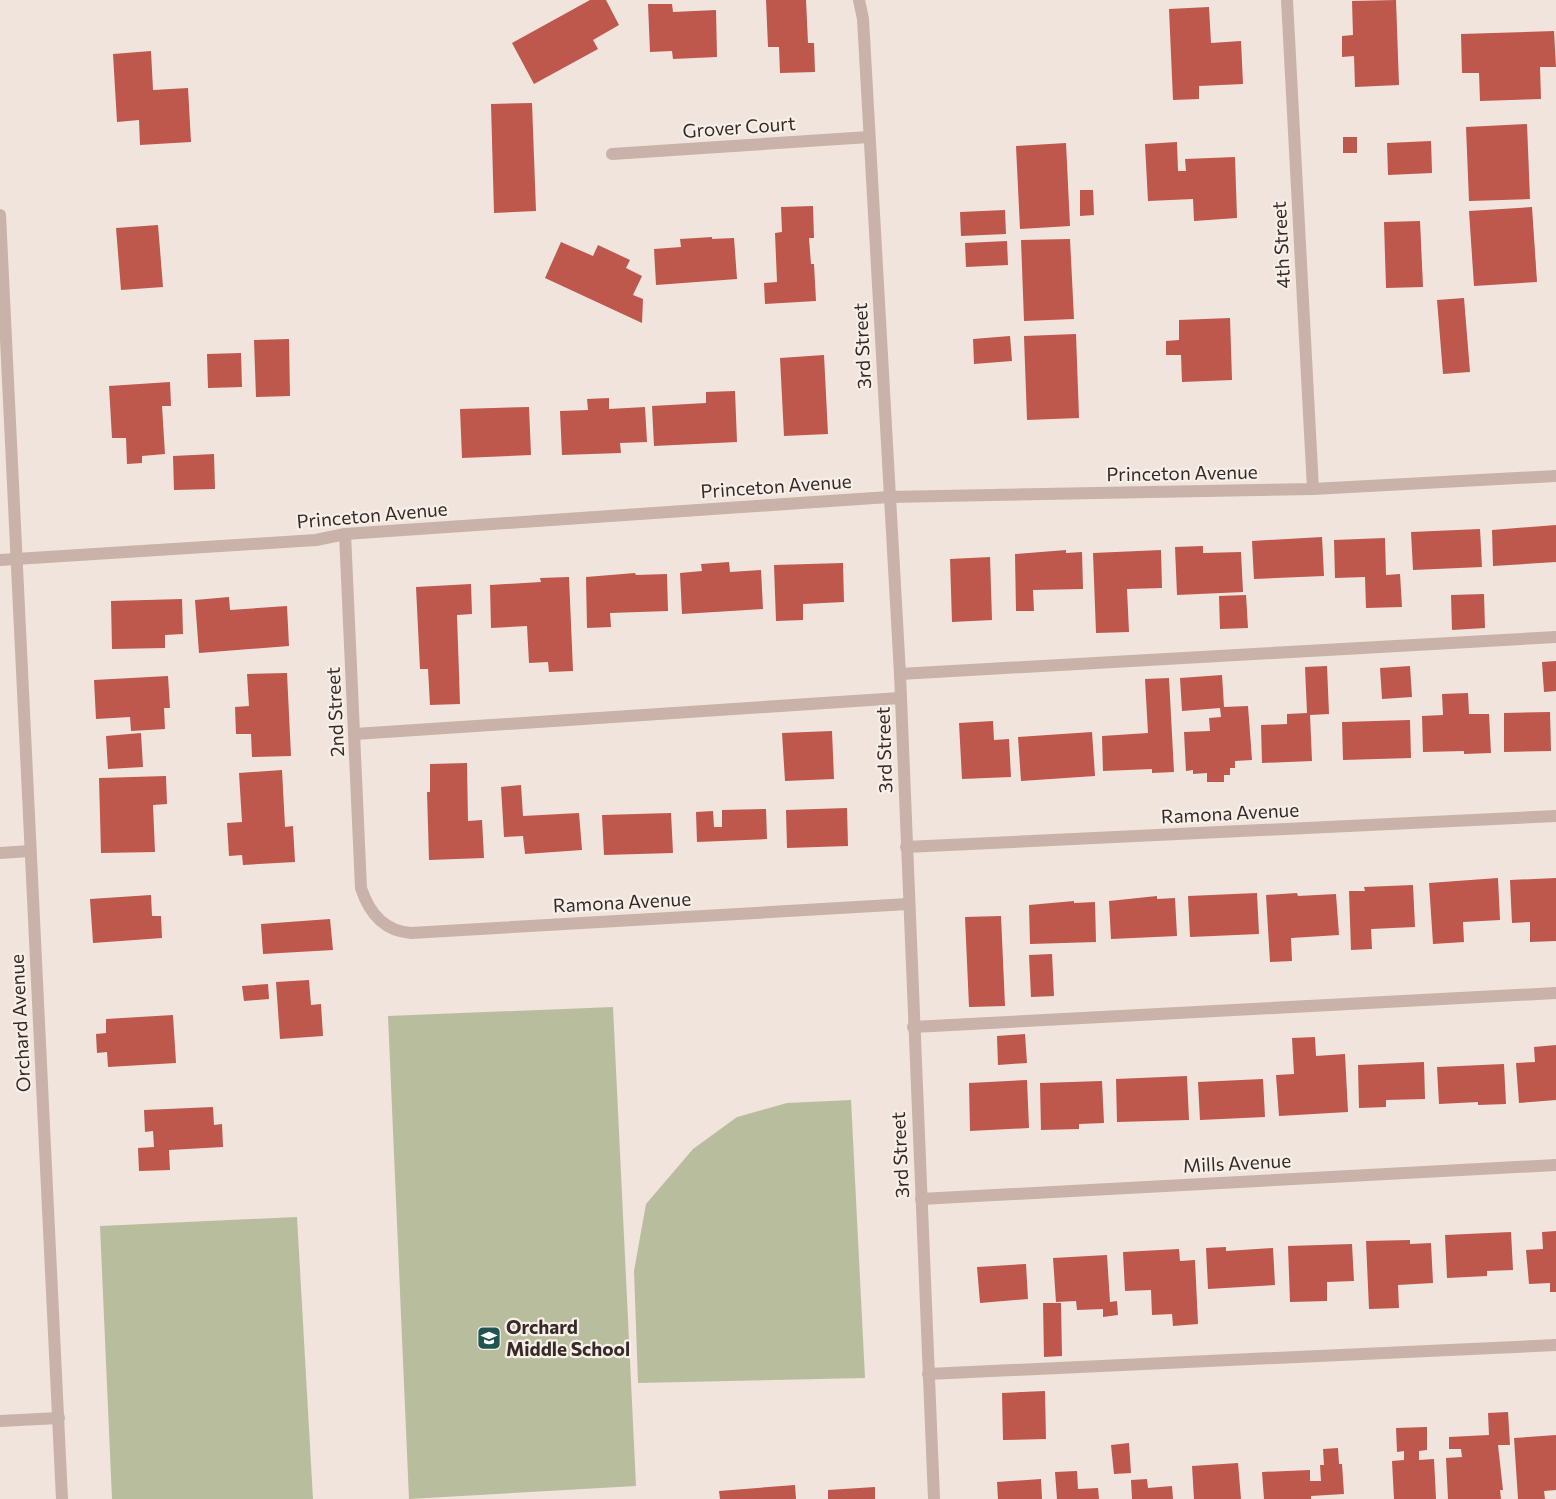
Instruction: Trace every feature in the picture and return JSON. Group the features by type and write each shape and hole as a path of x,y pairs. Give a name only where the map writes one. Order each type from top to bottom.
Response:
{"street":[{"name":"3rd Street","path":"859,0 863,19 900,674 913,1027 934,1499"},
{"name":"4th Street","path":"1287,0 1313,489"},
{"name":"Grover Court","path":"612,154 869,137"},
{"name":"Orchard Avenue","path":"0,215 62,1499"},
{"name":"Princeton Avenue","path":"0,560 316,540 345,534 889,497 1313,489 1556,476"},
{"name":"2nd Street","path":"345,534 362,888"},
{"path":"900,674 1556,637"},
{"path":"355,734 900,698"},
{"name":"Ramona Avenue","path":"906,847 1556,816"},
{"path":"0,853 30,851"},
{"name":"Ramona Avenue","path":"362,888 366,905 386,926 397,932 908,904"},
{"path":"913,1027 1556,992"},
{"name":"Mills Avenue","path":"921,1199 1556,1165"},
{"path":"928,1374 1556,1345"},
{"path":"0,1421 59,1418"}],"green space":[{"path":"613,1007 636,1486 409,1499 388,1016"},
{"path":"851,1100 865,1378 638,1383 634,1271 646,1204 693,1149 737,1117 787,1103"},
{"path":"297,1217 313,1499 112,1499 100,1226"}],"building":[{"path":"590,0 606,0 619,25 593,40 598,49 534,84 512,43"},
{"path":"766,0 806,0 808,43 814,43 815,72 780,73 779,47 768,47"},
{"path":"1396,0 1399,85 1355,87 1354,56 1342,57 1342,36 1353,35 1352,1"},
{"path":"648,4 672,4 673,12 716,10 717,57 673,59 672,51 650,52"},
{"path":"1209,7 1211,43 1241,41 1243,84 1199,86 1199,99 1173,100 1169,9"},
{"path":"1554,31 1556,67 1540,67 1541,99 1480,101 1479,73 1462,73 1461,34"},
{"path":"151,51 153,90 188,88 191,142 140,145 139,120 117,122 113,54"},
{"path":"532,103 536,211 494,213 491,104"},
{"path":"1527,124 1530,199 1469,201 1466,127"},
{"path":"1343,137 1357,137 1357,153 1343,153"},
{"path":"1431,141 1432,173 1388,175 1387,143"},
{"path":"1177,142 1178,171 1186,171 1185,159 1235,157 1237,218 1194,221 1193,199 1148,201 1145,144"},
{"path":"1066,143 1070,226 1020,229 1016,146"},
{"path":"1080,190 1093,190 1094,215 1080,216"},
{"path":"813,206 814,238 809,238 811,264 814,264 816,301 765,304 764,283 777,282 775,233 782,232 781,207"},
{"path":"1532,207 1537,282 1474,286 1469,211"},
{"path":"1005,210 1006,234 961,236 960,212"},
{"path":"1420,221 1423,287 1386,288 1384,222"},
{"path":"158,225 163,287 121,290 116,228"},
{"path":"712,237 712,239 734,238 737,279 656,285 654,249 681,247 680,239"},
{"path":"1070,239 1074,319 1024,321 1021,240"},
{"path":"1007,241 1008,265 966,267 965,243"},
{"path":"561,242 593,256 598,245 630,260 626,268 642,276 633,295 643,299 642,323 545,278"},
{"path":"1464,298 1470,372 1443,374 1437,300"},
{"path":"1230,318 1232,380 1182,382 1181,355 1166,355 1166,341 1179,340 1179,320"},
{"path":"1076,334 1079,418 1027,420 1024,336"},
{"path":"1010,336 1012,361 974,364 973,339"},
{"path":"289,339 290,396 256,397 254,340"},
{"path":"241,353 242,387 208,388 207,354"},
{"path":"824,355 828,434 784,436 780,358"},
{"path":"170,382 171,406 162,406 165,454 142,456 142,463 127,464 126,438 112,438 109,386"},
{"path":"735,391 737,442 654,446 652,406 706,403 706,392"},
{"path":"609,398 609,409 645,407 647,442 620,443 621,453 562,455 560,411 588,410 587,399"},
{"path":"529,407 531,455 462,458 460,409"},
{"path":"214,454 215,489 174,490 173,456"},
{"path":"1556,525 1556,562 1493,566 1492,530"},
{"path":"1480,529 1482,567 1413,570 1411,532"},
{"path":"1322,537 1324,576 1254,579 1252,541"},
{"path":"1385,538 1386,575 1400,574 1402,607 1366,608 1365,577 1335,578 1334,540"},
{"path":"1203,546 1203,553 1241,552 1243,592 1177,595 1175,547"},
{"path":"1066,550 1066,553 1082,552 1083,589 1033,590 1034,611 1016,611 1015,554"},
{"path":"1161,550 1162,588 1127,589 1129,632 1096,633 1093,553"},
{"path":"990,557 992,620 952,622 950,559"},
{"path":"729,562 730,572 761,570 763,609 682,614 680,573 702,571 701,564"},
{"path":"843,563 844,602 803,604 803,620 776,621 774,565"},
{"path":"635,573 636,575 667,574 668,611 610,613 611,627 587,628 586,577"},
{"path":"569,577 573,671 549,672 548,662 529,663 527,626 491,628 490,585 541,582 540,578"},
{"path":"471,584 472,614 457,615 460,704 430,705 428,669 420,669 416,587"},
{"path":"1484,594 1485,628 1452,630 1451,595"},
{"path":"1246,595 1248,628 1220,629 1219,596"},
{"path":"229,597 230,610 287,606 289,646 199,653 195,600"},
{"path":"182,599 183,634 165,635 165,648 112,649 111,601"},
{"path":"1556,661 1556,691 1544,692 1542,662"},
{"path":"1327,666 1329,714 1310,715 1312,761 1262,763 1261,725 1287,724 1287,714 1307,713 1305,667"},
{"path":"1410,666 1412,697 1382,699 1380,668"},
{"path":"287,673 291,756 252,757 251,734 236,734 235,707 249,706 247,674"},
{"path":"1222,675 1224,707 1248,706 1252,760 1235,761 1235,768 1230,768 1230,775 1224,775 1224,782 1207,782 1207,773 1193,774 1193,770 1186,771 1184,732 1210,731 1209,718 1221,717 1220,708 1182,711 1180,678"},
{"path":"168,676 170,708 164,708 165,729 131,731 130,717 96,719 94,680"},
{"path":"1169,678 1174,772 1152,773 1152,769 1103,771 1102,736 1148,733 1145,679"},
{"path":"1468,693 1469,714 1489,714 1491,753 1464,754 1464,751 1423,752 1422,716 1443,715 1442,694"},
{"path":"1550,712 1551,751 1504,752 1504,713"},
{"path":"1410,720 1411,758 1343,760 1342,722"},
{"path":"993,721 994,740 1009,739 1011,777 962,779 959,723"},
{"path":"832,731 834,779 785,781 782,733"},
{"path":"1092,732 1095,776 1021,781 1018,737"},
{"path":"141,733 143,767 108,769 106,736"},
{"path":"467,763 468,821 482,820 484,858 429,860 427,792 430,792 430,764"},
{"path":"282,770 285,827 293,826 295,862 243,865 242,855 229,856 227,823 242,822 239,773"},
{"path":"166,776 167,804 153,805 155,852 101,853 99,778"},
{"path":"521,785 523,816 579,813 582,850 525,854 523,836 504,837 501,787"},
{"path":"847,808 848,846 787,848 786,810"},
{"path":"766,809 767,839 697,842 696,812 713,811 714,827 722,827 722,810"},
{"path":"671,813 673,853 604,855 602,815"},
{"path":"1498,878 1500,920 1463,922 1464,942 1433,944 1429,883"},
{"path":"1556,878 1556,941 1530,942 1530,922 1512,923 1510,880"},
{"path":"1413,885 1415,927 1371,929 1372,949 1351,950 1349,891 1365,891 1364,887"},
{"path":"1257,893 1259,934 1190,937 1188,896"},
{"path":"1297,893 1298,896 1336,894 1339,935 1291,938 1292,961 1270,962 1266,895"},
{"path":"151,895 152,916 161,916 162,938 93,943 90,899"},
{"path":"1157,896 1157,899 1175,898 1177,936 1111,939 1109,901"},
{"path":"1074,901 1074,903 1095,902 1096,942 1030,944 1029,905"},
{"path":"1001,916 1005,1006 969,1007 965,917"},
{"path":"330,919 333,950 263,954 261,924"},
{"path":"1052,954 1054,996 1031,997 1029,955"},
{"path":"309,980 311,1005 321,1004 323,1036 280,1039 276,982"},
{"path":"268,984 269,999 244,1001 242,986"},
{"path":"173,1015 176,1063 108,1067 107,1052 97,1053 96,1034 106,1033 106,1019"},
{"path":"1025,1034 1027,1063 998,1065 997,1036"},
{"path":"1315,1037 1316,1056 1345,1054 1348,1112 1279,1116 1276,1075 1294,1074 1292,1038"},
{"path":"1556,1045 1556,1100 1519,1103 1516,1063 1535,1062 1534,1047"},
{"path":"1424,1062 1425,1099 1386,1100 1386,1107 1359,1108 1358,1065"},
{"path":"1504,1064 1506,1104 1478,1105 1478,1102 1439,1104 1437,1067"},
{"path":"1187,1076 1189,1120 1117,1122 1116,1079"},
{"path":"1263,1079 1265,1117 1200,1120 1198,1082"},
{"path":"1027,1080 1029,1128 970,1131 969,1083"},
{"path":"1102,1081 1104,1123 1079,1124 1079,1129 1041,1130 1040,1083"},
{"path":"213,1107 214,1125 222,1124 223,1147 169,1150 170,1170 139,1171 138,1148 154,1147 153,1131 145,1132 144,1110"},
{"path":"1556,1231 1556,1292 1550,1292 1550,1283 1529,1284 1526,1250 1543,1249 1542,1232"},
{"path":"1511,1232 1513,1270 1487,1271 1487,1276 1447,1278 1445,1235"},
{"path":"1410,1240 1410,1244 1431,1243 1433,1283 1398,1285 1399,1308 1369,1309 1366,1241"},
{"path":"1352,1244 1354,1281 1327,1282 1327,1301 1290,1302 1288,1246"},
{"path":"1226,1247 1226,1251 1273,1248 1275,1285 1208,1289 1206,1248"},
{"path":"1179,1249 1180,1261 1195,1260 1198,1324 1173,1326 1172,1314 1152,1315 1151,1290 1125,1291 1123,1252"},
{"path":"1107,1255 1110,1302 1117,1301 1118,1315 1103,1317 1103,1309 1077,1310 1076,1301 1056,1302 1053,1258"},
{"path":"1026,1264 1028,1299 980,1303 977,1267"},
{"path":"1043,1303 1061,1303 1062,1356 1044,1357"},
{"path":"1045,1391 1046,1439 1003,1440 1002,1393"},
{"path":"1508,1412 1510,1445 1498,1445 1503,1490 1500,1490 1501,1499 1448,1499 1446,1458 1462,1457 1461,1449 1449,1449 1449,1437 1489,1435 1488,1413"},
{"path":"1427,1427 1427,1450 1419,1451 1419,1460 1434,1459 1436,1499 1394,1499 1392,1461 1404,1460 1404,1451 1397,1452 1396,1428"},
{"path":"1556,1435 1556,1490 1544,1491 1545,1499 1518,1499 1514,1438"},
{"path":"1129,1443 1131,1473 1114,1474 1111,1445"},
{"path":"1338,1448 1339,1464 1342,1464 1344,1494 1311,1496 1311,1499 1264,1499 1262,1472 1310,1470 1310,1481 1321,1481 1320,1465 1324,1465 1323,1449"},
{"path":"1238,1463 1241,1499 1194,1499 1192,1466"},
{"path":"1077,1471 1078,1489 1098,1488 1099,1499 1057,1499 1055,1472"},
{"path":"1041,1479 1042,1499 998,1499 997,1482"},
{"path":"1147,1479 1148,1488 1172,1486 1173,1499 1132,1499 1131,1480"},
{"path":"795,1485 796,1499 720,1499 719,1491"},
{"path":"875,1487 875,1499 828,1499 828,1490"}],"place":[{"name":"Orchard Middle School","path":"489,1338"}]}
